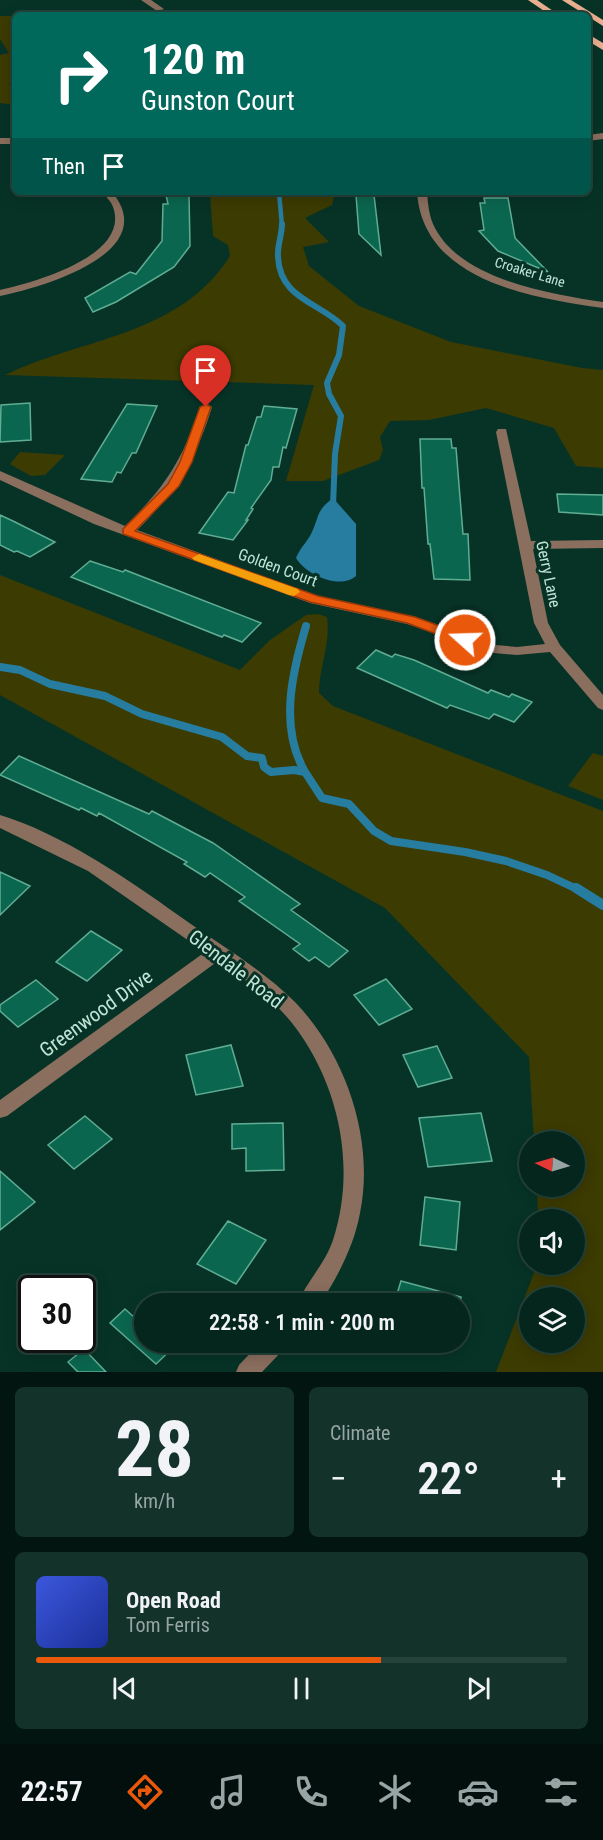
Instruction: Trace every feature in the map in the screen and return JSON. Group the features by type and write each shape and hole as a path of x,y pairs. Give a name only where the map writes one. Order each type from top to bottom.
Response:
{"main road":[{"path":"532,0 550,12"},
{"path":"566,0 584,12"}],"street":[{"path":"146,0 160,9"},
{"path":"0,293 52,280 72,271 101,251 111,240 120,219 117,204 110,195"},
{"name":"Croaker Lane","path":"422,195 429,226 445,248 459,260 519,287 545,295 603,305"},
{"path":"127,532 173,486 186,462 206,407"},
{"name":"Gerry Lane","path":"502,432 541,622 554,647 603,705"},
{"name":"Golden Court","path":"0,475 99,521 315,600 411,620 494,649 517,651 554,647"},
{"path":"524,545 603,544"},
{"name":"Glendale Road","path":"0,821 93,867 218,952 270,991 297,1016 318,1045 335,1079 348,1119 353,1170 350,1214 342,1241 315,1293"},
{"name":"Greenwood Drive","path":"0,1110 218,952"},
{"path":"247,1372 265,1353"}],"shaded area":[{"path":"0,16 12,16 12,76 9,84 12,86 12,105 0,103 0,55 9,53 0,39"},
{"path":"210,195 334,195 332,205 305,218 329,242 303,247 309,266 359,306 451,342 582,368 603,370 603,468 576,466 554,428 486,408 429,420 390,421 380,437 383,450 379,460 323,481 286,481 314,385 5,375 127,332 157,319 184,303 209,283 230,256 228,245 213,236"},
{"path":"20,452 65,455 45,475 31,476 10,464"},
{"path":"0,575 240,670 270,640 306,615 318,614 327,617 326,646 319,693 333,706 603,811 603,1372 496,1372 519,1312 519,1353 585,1353 585,1287 529,1287 533,1275 585,1275 585,1209 538,1209 537,1197 585,1197 585,1131 533,1131 529,1057 385,908 0,695"},
{"path":"593,753 603,756 603,800 568,786"}],"water":[{"path":"333,498 356,524 356,576 349,580 324,579 307,570 296,558 311,534 321,511"}],"building":[{"path":"166,195 189,195 190,246 174,267 116,302 93,312 85,298 130,272 136,274 162,241 163,204 168,204"},
{"path":"356,195 374,195 381,255 359,234"},
{"path":"484,198 508,198 515,238 548,272 498,251 479,231 484,230 480,203 485,203"},
{"path":"30,403 31,440 0,442 1,405"},
{"path":"127,404 157,406 136,453 132,453 121,473 117,472 112,482 81,479"},
{"path":"264,406 297,409 286,448 283,447 279,467 273,467 271,480 251,508 253,509 246,520 248,520 233,540 199,533 228,492 234,493 246,445 248,445 257,417 261,417"},
{"path":"420,439 451,439 452,448 456,448 463,534 468,534 470,580 434,579 430,544 428,544 424,488 422,488"},
{"path":"557,494 603,495 603,515 559,512"},
{"path":"0,515 55,542 30,557 17,551 14,552 0,545"},
{"path":"90,561 123,572 125,570 261,623 242,642 224,635 222,637 71,577"},
{"path":"376,650 392,657 395,654 414,660 488,693 491,690 509,697 512,694 532,702 514,722 494,714 489,719 450,705 447,708 357,668"},
{"path":"19,756 149,814 152,811 213,843 300,904 291,910 348,951 329,967 315,957 309,961 293,949 300,944 239,901 245,897 210,873 205,877 184,864 187,862 99,813 97,816 81,808 79,810 0,775"},
{"path":"0,872 30,886 0,915"},
{"path":"91,931 122,950 87,981 56,962"},
{"path":"386,979 412,1009 379,1025 354,995"},
{"path":"36,980 58,999 18,1027 0,1011 0,1005"},
{"path":"231,1045 243,1086 196,1095 186,1055"},
{"path":"437,1046 452,1078 418,1087 403,1055"},
{"path":"481,1113 492,1161 428,1167 419,1118"},
{"path":"85,1116 112,1139 74,1169 48,1145"},
{"path":"283,1123 284,1170 246,1171 246,1148 232,1149 232,1124"},
{"path":"0,1171 35,1202 0,1230"},
{"path":"425,1197 460,1202 456,1250 420,1245"},
{"path":"228,1221 266,1240 236,1284 197,1264"},
{"path":"401,1281 446,1293 397,1293"},
{"path":"125,1309 134,1317 134,1344 110,1323"},
{"path":"79,1353 88,1353 106,1372 78,1372 68,1362"},
{"path":"144,1353 168,1353 156,1364"}],"waterway":[{"path":"279,195 282,225"},
{"path":"282,225 278,257 280,271 286,282 302,298 343,326 339,355 327,383 329,394 341,416 335,454 333,506"},
{"path":"305,772 292,737 290,700 296,662 306,626"},
{"path":"0,667 20,670 50,684 105,696 142,714 222,737 247,756 262,758 264,767 271,772 294,770 305,772"},
{"path":"305,772 322,798 349,804 374,831 391,841 465,852 506,861 547,875 579,890"},
{"path":"576,888 603,905"}],"slow traffic":[{"path":"199,558 294,592"}],"route":[{"path":"206,407 186,462 173,486 127,532 315,600 411,620 465,640"}]}
